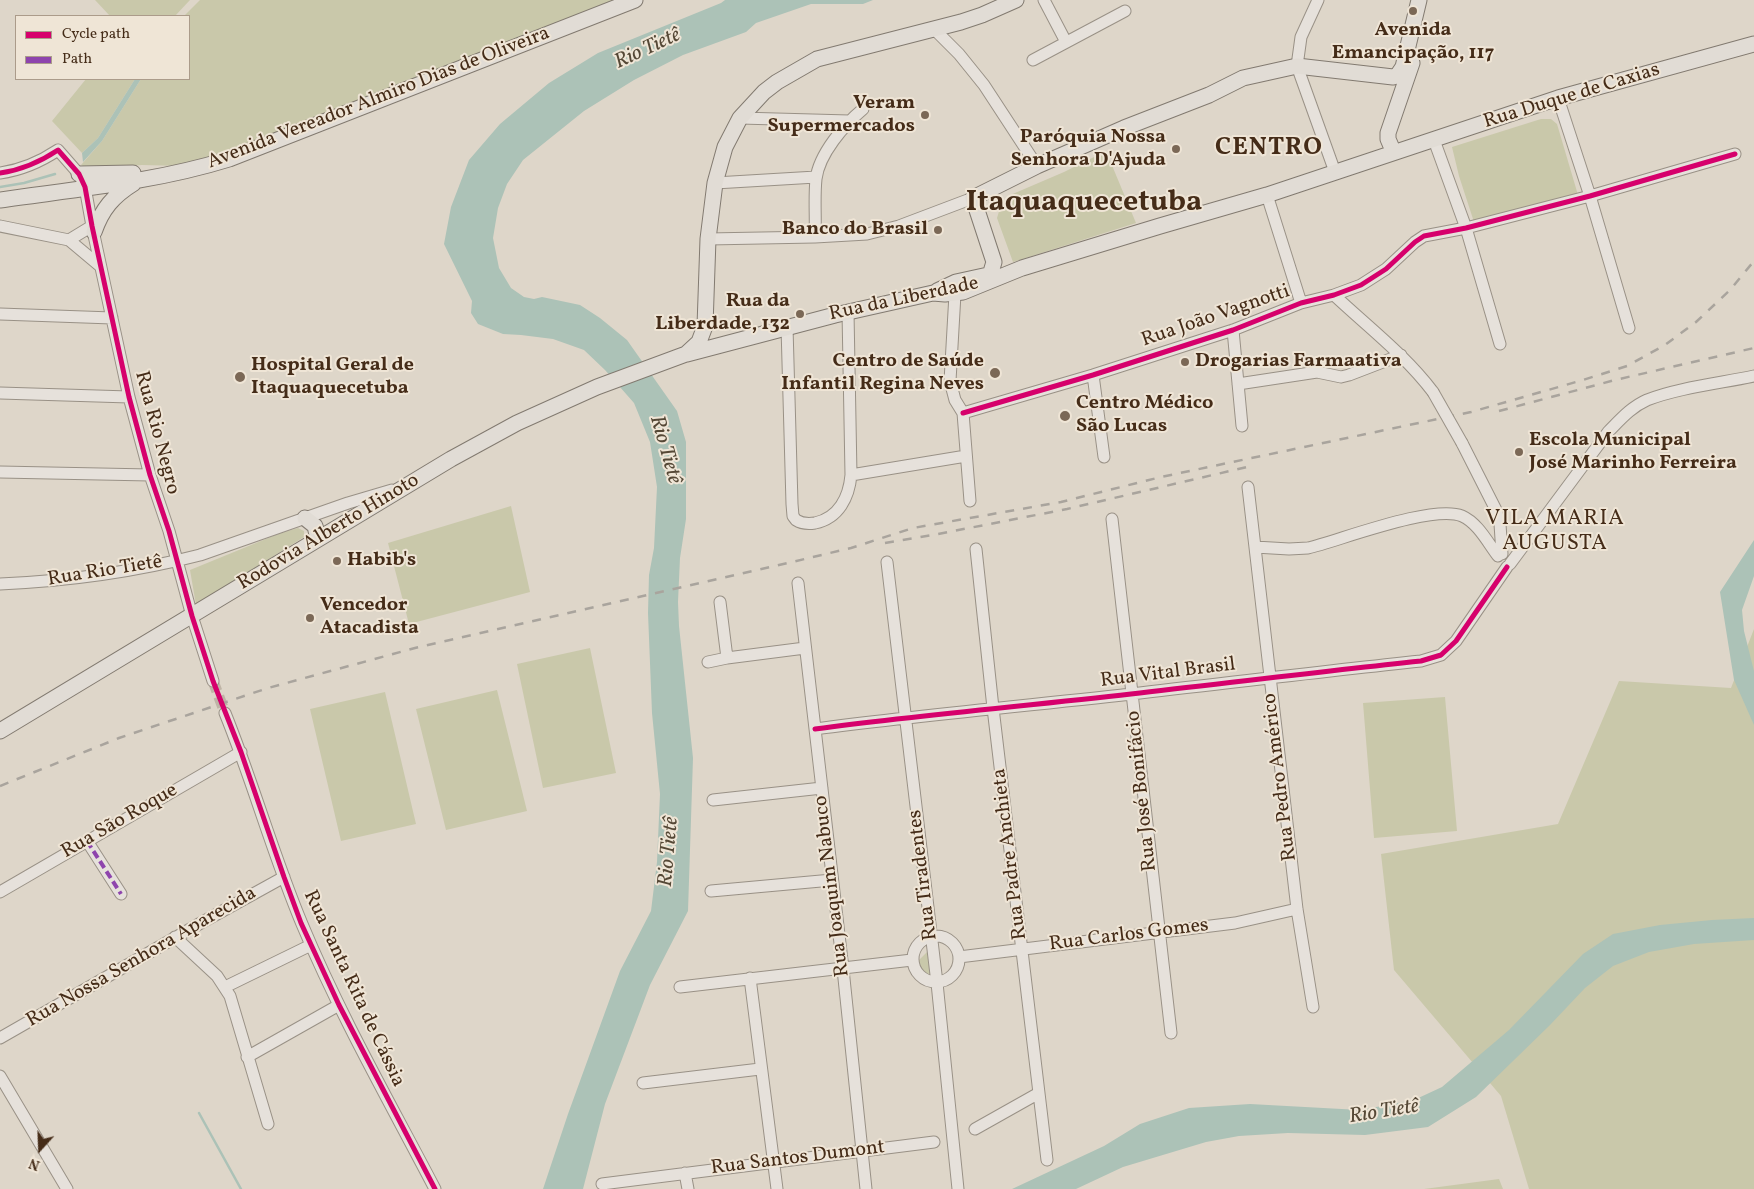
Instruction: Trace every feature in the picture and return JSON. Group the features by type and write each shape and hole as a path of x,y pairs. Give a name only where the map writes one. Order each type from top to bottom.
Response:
{"main road":[{"name":"Avenida Vereador Almiro Dias de Oliveira","path":"0,200 82,180 138,180 229,159 635,0"},
{"path":"699,342 705,326 708,239 716,183 726,147 740,118 764,92 777,82 817,59 982,15 1016,0"},
{"path":"1418,0 1404,67 1400,75 1400,80 1398,139 1400,146 1398,148 1388,139 1388,133 1400,80 1427,0"},
{"name":"Rua Duque de Caxias","path":"1398,148 1434,140 1558,98 1754,44"},
{"path":"933,293 956,282 991,272 994,262 973,198 1038,166 1124,128 1209,95 1243,78 1297,66 1400,80"},
{"name":"Rua da Liberdade","path":"686,354 746,339 761,333 933,293 955,294 1022,268 1267,196 1334,172 1381,158 1398,148"},
{"path":"82,180 182,171"},
{"path":"93,229 109,202 119,192 138,180"},
{"path":"994,262 1006,268 1022,268"},
{"path":"955,294 961,286 977,280 981,276"},
{"path":"706,314 712,332 724,339"},
{"name":"Rua da Liberdade","path":"699,342 761,333"},
{"name":"Rodovia Alberto Hinoto","path":"0,731 451,459 502,431 597,387 686,354 699,342"},
{"name":"Rodovia Alberto Hinoto","path":"667,360 699,342"},
{"path":"305,518 315,526 318,539"}],"street":[{"path":"1044,0 1066,42"},
{"path":"1318,0 1301,37 1297,66 1334,172"},
{"path":"1033,60 1125,11"},
{"path":"934,29 959,54 984,85 1038,166"},
{"path":"1558,98 1590,196 1629,328"},
{"path":"815,238 816,177 830,145 849,121 863,109"},
{"path":"740,118 849,121"},
{"path":"1434,140 1466,228 1500,344"},
{"path":"0,173 12,172 36,163 58,150 82,180"},
{"name":"Rua João Vagnotti","path":"963,413 1093,375 1233,330 1301,303 1334,295 1374,278 1414,242 1424,236 1466,228 1590,196 1735,154"},
{"path":"716,183 816,177"},
{"name":"Rua Rio Negro","path":"82,180 129,397 150,475 213,681"},
{"path":"1267,196 1301,303"},
{"path":"708,239 815,238 867,234 882,231 973,198"},
{"path":"0,226 70,240 100,266"},
{"path":"70,240 93,229"},
{"path":"955,294 950,381 955,400 963,413 970,501"},
{"path":"1334,295 1401,355 1417,371 1433,392 1462,443 1496,510 1500,524 1503,560"},
{"path":"787,327 793,516 796,520 806,524 824,520 833,514 841,507 847,496 851,475 848,312"},
{"path":"0,314 112,318"},
{"path":"1233,330 1242,426"},
{"path":"1238,384 1316,372 1341,377 1401,355"},
{"path":"1093,375 1104,457"},
{"name":"Rua Vital Brasil","path":"815,729 904,717 1132,694 1421,661 1441,655 1456,641 1492,590 1503,560 1525,544 1608,432 1626,414 1646,401 1671,393 1754,376"},
{"path":"0,393 129,397"},
{"path":"851,475 966,456"},
{"path":"0,472 150,475"},
{"name":"Rua Rio Tietê","path":"0,584 49,582 149,568 200,555 305,518 408,486"},
{"name":"Rua Pedro Américo","path":"1248,487 1296,909 1313,1007"},
{"path":"1255,547 1308,548 1424,515 1445,513 1461,516 1474,525 1503,560"},
{"name":"Rua José Bonifácio","path":"1112,519 1170,1033"},
{"name":"Rua Padre Anchieta","path":"976,549 1047,1160"},
{"name":"Rua Tiradentes","path":"887,562 931,936 958,1189"},
{"name":"Rua Joaquim Nabuco","path":"798,583 843,969 866,1189"},
{"path":"720,602 726,658"},
{"path":"708,662 805,648"},
{"name":"Rua Santa Rita de Cássia","path":"225,713 241,752 284,877 311,945 339,1005 434,1189"},
{"name":"Rua São Roque","path":"0,892 241,752"},
{"path":"713,800 822,788"},
{"path":"87,841 121,894"},
{"name":"Rua Nossa Senhora Aparecida","path":"0,1038 175,937 284,877"},
{"path":"711,892 832,880"},
{"name":"Rua Carlos Gomes","path":"960,957 1245,922 1296,909"},
{"path":"931,936 941,936 948,939 958,950 960,957 957,970 953,976 936,983 925,980 918,975 912,960 916,947 921,941 931,936"},
{"path":"175,937 217,976 226,987 268,1124"},
{"path":"226,987 311,945"},
{"path":"680,987 912,960"},
{"path":"750,978 760,1069 777,1189"},
{"path":"247,1057 339,1005"},
{"path":"643,1083 760,1069"},
{"path":"0,1076 67,1189"},
{"path":"975,1129 1039,1093"},
{"name":"Rua Santos Dumont","path":"602,1184 934,1142"},
{"path":"686,1173 688,1189"}],"shaded area":[{"path":"95,0 190,0 176,15 109,15"},
{"path":"200,0 620,0 272,136 182,166 142,165 90,169 81,165 102,141 140,80 190,80 190,15 185,15"},
{"path":"85,80 134,80 98,138 82,153 52,121"},
{"path":"1541,119 1551,119 1557,124 1578,195 1474,222 1452,147"},
{"path":"1106,151 1136,223 1013,262 997,218 1000,208 1008,196 1064,172"},
{"path":"511,506 530,592 409,624 388,543"},
{"path":"298,528 304,531 304,537 196,605 190,570 278,534"},
{"path":"1754,629 1754,1189 1529,1189 1501,1096 1394,970 1381,854 1558,824 1619,681 1731,688"},
{"path":"590,648 616,773 543,788 517,664"},
{"path":"497,690 527,811 446,830 416,709"},
{"path":"385,692 416,824 341,841 310,709"},
{"path":"1445,697 1457,831 1374,838 1363,703"},
{"path":"927,952 932,982 923,976 918,969 918,961"},
{"path":"1499,1179 1503,1189 1424,1189"}],"water":[{"name":"Rio Tietê","path":"725,0 873,0 863,4 811,4 756,23 746,32 683,55 634,80 584,111 523,160 507,184 498,208 493,238 499,268 511,288 524,297 534,299 542,297 580,305 600,318 627,340 677,411 686,442 686,519 680,558 678,602 693,758 688,911 650,985 605,1104 583,1189 543,1189 620,971 651,911 657,862 660,794 652,713 648,613 649,575 654,548 657,487 650,442 634,403 605,370 584,350 553,339 503,334 478,324 471,313 472,301 444,244 451,207 469,160 500,124 549,83 598,53"},
{"path":"134,80 140,80 102,141 83,162 82,153 98,138"},
{"path":"1754,540 1754,576 1742,610 1744,631 1754,671 1754,725 1734,680 1720,592"},
{"name":"Rio Tietê","path":"1754,918 1754,940 1694,944 1649,952 1613,966 1585,988 1476,1097 1428,1127 1365,1135 1288,1133 1239,1136 1206,1142 1123,1167 1076,1189 1012,1189 1104,1146 1140,1124 1189,1108 1250,1104 1360,1110 1414,1100 1442,1087 1509,1030 1583,954 1613,934 1660,925"}],"waterway":[{"path":"0,187 24,183 55,174"},
{"path":"199,1113 241,1189"}],"tunnel":[{"path":"213,681 225,713"}],"railway":[{"path":"0,786 119,738 268,688 415,648 851,548 913,528 1061,502 1161,477 1471,412 1583,380 1627,366 1665,345 1696,322 1730,290 1754,261"},
{"path":"1499,411 1615,380 1754,348"},
{"path":"885,543 1067,509 1247,467"}],"marked path":[{"path":"87,841 121,894"}],"cycle path":[{"path":"0,173 31,165 58,150 79,174 85,187 129,397 150,475 169,531 192,616 213,681 241,752 301,923 339,1005 435,1189"},
{"path":"963,413 1093,375 1233,330 1301,303 1334,295 1361,285 1386,269 1424,236 1466,228 1590,196 1735,154"},
{"path":"815,729 1421,661 1441,655 1456,641 1507,567"}],"place":[{"name":"Avenida Emancipação, 117","path":"1413,11"},
{"name":"Veram Supermercados","path":"925,115"},
{"name":"Paróquia Nossa Senhora D'Ajuda","path":"1176,149"},
{"name":"Banco do Brasil","path":"938,230"},
{"name":"Rua da Liberdade, 132","path":"800,314"},
{"name":"Drogarias Farmaativa","path":"1185,362"},
{"name":"Centro de Saúde Infantil Regina Neves","path":"995,373"},
{"name":"Hospital Geral de Itaquaquecetuba","path":"240,377"},
{"name":"Centro Médico São Lucas","path":"1065,416"},
{"name":"Escola Municipal José Marinho Ferreira","path":"1519,452"},
{"name":"Habib's","path":"337,561"},
{"name":"Vencedor Atacadista","path":"310,618"}],"district":[{"name":"CENTRO","path":"1269,149"},
{"name":"Itaquaquecetuba","path":"1084,204"},
{"name":"VILA MARIA AUGUSTA","path":"1555,532"}]}
